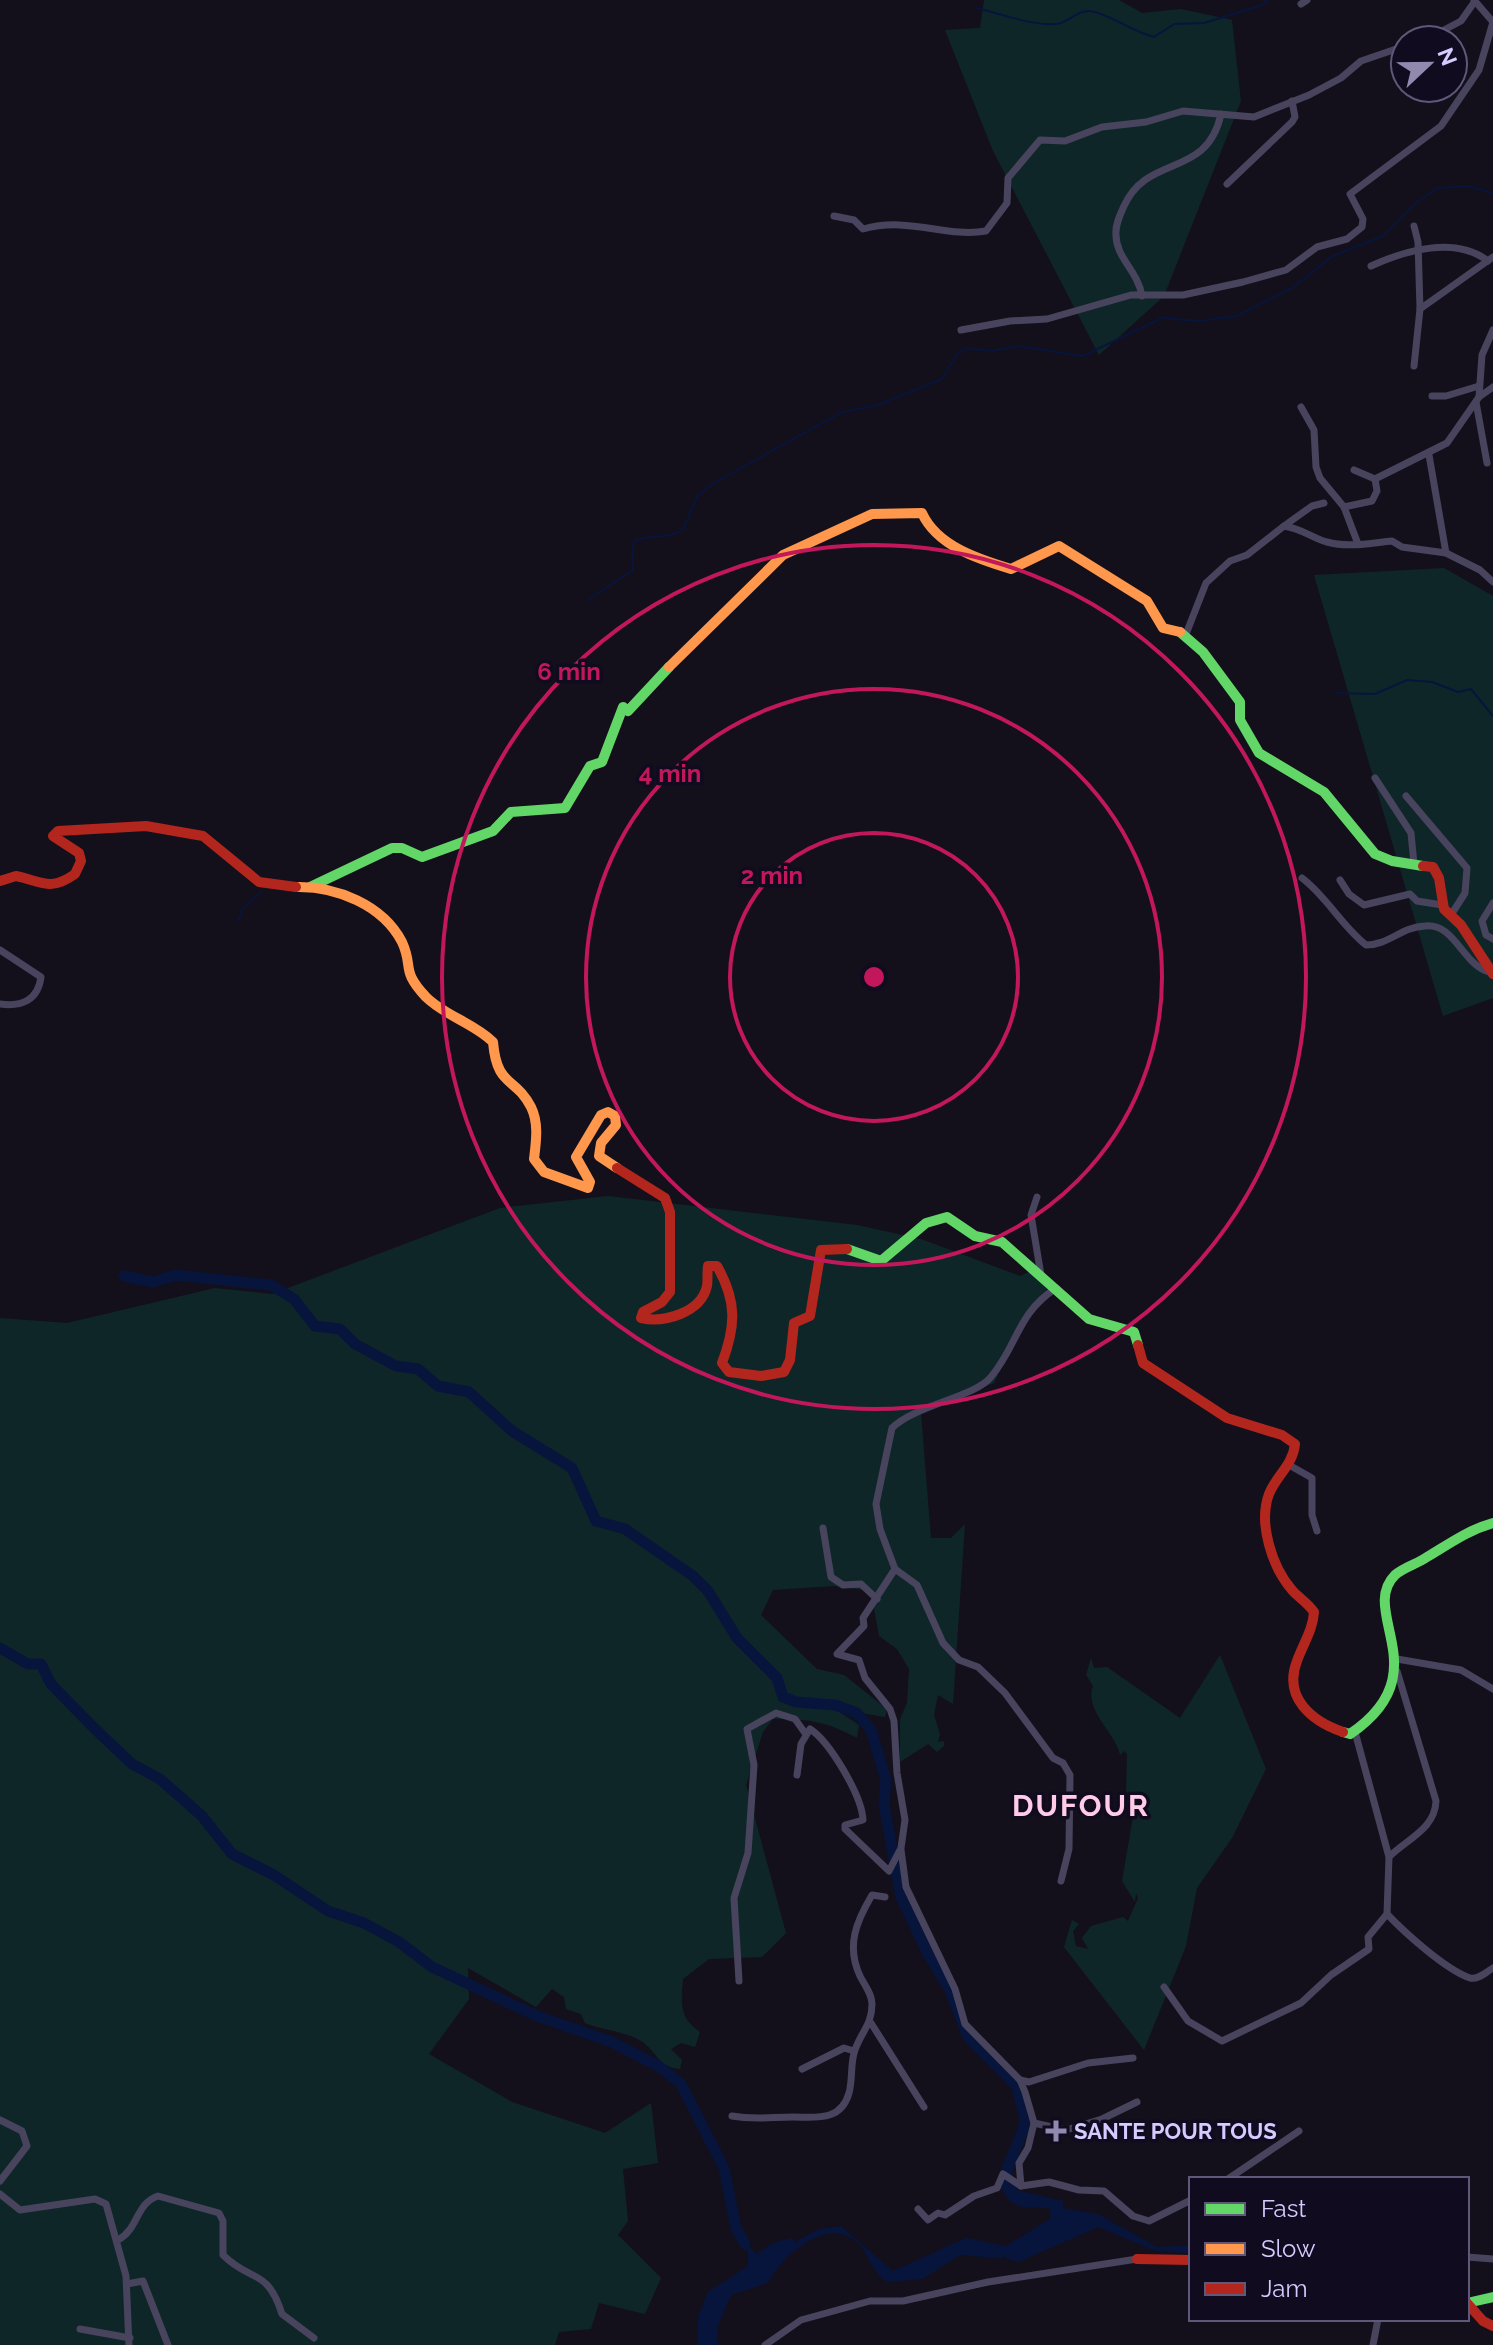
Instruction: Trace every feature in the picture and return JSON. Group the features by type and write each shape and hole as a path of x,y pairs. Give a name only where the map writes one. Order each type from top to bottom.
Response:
{"street":[{"path":"961,330 1010,321 1047,319 1112,298 1198,293 1286,270 1317,247 1347,239 1362,227 1363,219 1350,194 1441,126 1479,70 1493,22 1474,1 1461,21 1455,24"},
{"path":"834,216 854,220 863,229 898,221 971,233 986,231 1007,203 1008,178 1040,140 1065,141 1102,127 1146,122 1183,111 1254,117 1341,78 1361,61 1389,51"},
{"path":"1227,184 1292,122 1295,117 1292,101"},
{"path":"1142,296 1140,282 1116,242 1115,232 1125,203 1142,180 1160,170 1184,164 1207,147 1214,140 1221,114"},
{"path":"1414,226 1420,309 1414,366"},
{"path":"1371,266 1401,252 1461,249 1475,251 1490,259 1420,309"},
{"path":"1487,463 1478,400 1482,355 1493,330"},
{"path":"1432,396 1446,396 1479,386"},
{"path":"1354,470 1375,479 1429,455 1447,443 1478,400 1493,387"},
{"path":"1301,407 1314,430 1316,467 1320,478 1344,507 1358,544"},
{"path":"1429,455 1446,553"},
{"path":"1344,507 1372,501 1377,491 1375,479"},
{"path":"1186,634 1206,583 1230,561 1247,555 1312,506 1324,503"},
{"path":"310,887 392,848 402,848 422,857 493,831 511,812 565,808 590,766 602,762 623,707 628,711 636,699 783,555 815,542 820,535 872,514 922,513 929,528 973,557 1011,569 1059,546 1147,601 1163,628 1186,634 1240,702 1240,720 1259,753 1324,792 1375,854 1433,867 1437,873 1442,905 1491,973"},
{"path":"1284,526 1307,530 1323,541 1358,544 1392,541 1402,547 1446,553 1480,570 1493,582"},
{"path":"1375,778 1411,833 1414,864"},
{"path":"1406,796 1467,868 1465,893 1451,915"},
{"path":"0,881 19,876 50,885 74,877 81,866 79,854 73,845 57,841 53,836 58,831 146,826 203,836 259,882 281,888 310,887 364,902 390,925 403,944 408,977 415,985 442,1010 483,1032 493,1042 495,1067 531,1107 537,1131 534,1159 544,1172 588,1188 590,1182 576,1157 601,1115 608,1112 615,1116 616,1125 601,1143 599,1156 665,1198 670,1212 670,1292 641,1318 665,1320 698,1302 707,1287 708,1266 717,1266 734,1298 736,1312 735,1327 722,1363 729,1372 761,1376 784,1372 790,1360 794,1323 810,1316 821,1250 840,1247 881,1261 926,1223 947,1217 975,1236 1002,1242 1025,1266 1041,1275 1089,1319 1134,1332 1143,1363 1242,1425 1282,1435 1295,1444 1295,1454 1275,1480 1267,1497 1267,1524 1271,1546 1290,1587 1314,1612 1292,1678 1302,1709 1325,1727 1350,1734 1355,1732 1382,1703 1396,1663"},
{"path":"1302,878 1322,896 1339,922 1366,945 1389,941 1403,929 1428,925 1447,932 1471,961 1491,973"},
{"path":"1340,880 1349,894 1364,905 1410,894 1417,901 1442,905"},
{"path":"1493,903 1482,921 1486,935 1493,939"},
{"path":"0,950 41,977 39,989 29,1001 19,1006 0,1004"},
{"path":"1037,1197 1031,1215 1041,1275"},
{"path":"1056,1288 1033,1303 990,1379 944,1399 892,1428 876,1504 880,1529 895,1569 917,1585 943,1643 959,1660 978,1667 1005,1693 1040,1736 1053,1758 1063,1763 1070,1775 1069,1849 1061,1881"},
{"path":"1289,1465 1312,1478 1312,1515 1317,1531"},
{"path":"1389,1857 1427,1825 1436,1810 1436,1801 1396,1663 1385,1617 1386,1594 1394,1576 1461,1534 1493,1523"},
{"path":"823,1528 831,1577 843,1585 861,1584 877,1599"},
{"path":"895,1569 863,1618 864,1626 837,1654 859,1660 865,1678 890,1709 905,1820 901,1848 906,1887 955,1989 965,2024 1020,2080 1034,2123 1033,2133 1019,2163 1021,2186"},
{"path":"1396,1663 1461,1670 1493,1689"},
{"path":"739,1981 734,1898 748,1853 754,1765 747,1729 759,1720 783,1714 795,1719 805,1733"},
{"path":"797,1775 798,1754 805,1733 810,1729 819,1735 853,1788 863,1820 845,1825 845,1829 889,1871 901,1848"},
{"path":"1164,1987 1188,2021 1222,2041 1301,2003 1331,1975 1369,1949 1368,1937 1387,1914 1389,1857 1355,1732"},
{"path":"732,2116 759,2120 827,2118 849,2094 854,2051 871,2023 872,2000 855,1964 854,1932 872,1895 885,1897"},
{"path":"1387,1914 1431,1954 1471,1978 1479,1978 1493,1968"},
{"path":"871,2023 924,2107"},
{"path":"802,2069 844,2048 854,2051"},
{"path":"1020,2080 1029,2082 1088,2063 1133,2058"},
{"path":"1034,2123 1066,2130 1102,2119 1137,2102"},
{"path":"0,2120 22,2131 27,2146 0,2181"},
{"path":"1231,2177 1299,2131"},
{"path":"918,2209 928,2220 938,2213 945,2215 974,2196 997,2188 1003,2174 1021,2186 1049,2182 1079,2190 1104,2191 1133,2216 1149,2221 1189,2201"},
{"path":"0,2194 20,2210 101,2200 110,2212 127,2284 129,2341 80,2329"},
{"path":"118,2240 134,2227 141,2207 158,2196 215,2211 223,2221 223,2255 265,2281 277,2296 282,2314 314,2338"},
{"path":"1469,2257 1493,2259"},
{"path":"765,2345 801,2320 870,2301 903,2301 988,2282 1137,2259 1189,2260"},
{"path":"127,2284 143,2281 168,2345"},
{"path":"1469,2303 1493,2297"},
{"path":"1469,2305 1483,2321 1493,2326"},
{"path":"1373,2345 1378,2321"}],"green space":[{"path":"984,0 1119,0 1142,13 1181,9 1232,20 1241,101 1164,296 1099,355 993,151 945,30 980,28"},
{"path":"1444,568 1493,596 1493,998 1443,1016 1314,575"},
{"path":"608,1196 857,1225 921,1239 1020,1276 1029,1272 1053,1282 1032,1306 994,1383 921,1413 931,1538 951,1538 965,1524 953,1704 938,1695 934,1715 940,1734 938,1742 944,1741 944,1746 937,1752 928,1744 900,1762 900,1719 907,1703 909,1669 897,1649 879,1636 871,1591 834,1586 773,1590 761,1615 817,1669 844,1675 887,1709 885,1717 835,1709 859,1725 857,1738 816,1722 797,1720 773,1719 763,1732 746,1785 786,1933 762,1957 709,1959 683,1979 683,2009 688,2021 700,2032 695,2047 681,2043 671,2049 682,2060 680,2069 662,2062 647,2045 635,2038 585,2023 581,2014 566,2009 564,1997 552,1989 536,2007 468,1968 469,1999 429,2054 512,2102 605,2133 651,2103 658,2163 623,2169 628,2221 618,2235 661,2278 645,2314 599,2303 591,2329 559,2332 555,2345 0,2345 0,1318 67,1323 215,1288 272,1294 500,1208"},
{"path":"1220,1655 1266,1769 1232,1838 1197,1888 1186,1946 1144,2050 1064,1947 1072,1920 1079,1924 1073,1931 1076,1946 1088,1949 1082,1938 1091,1926 1123,1917 1128,1921 1138,1898 1136,1893 1135,1902 1122,1881 1133,1817 1126,1789 1127,1754 1124,1751 1120,1755 1097,1713 1091,1695 1093,1686 1086,1675 1091,1658 1094,1668 1107,1667 1180,1718"}],"water":[{"path":"1026,2106 1029,2130 1012,2173 1017,2190 1063,2201 1063,2208 1098,2214 1157,2247 1189,2245 1189,2253 1156,2251 1098,2227 1019,2262 973,2247 922,2279 887,2282 857,2242 845,2235 832,2234 805,2243 793,2252 768,2283 731,2295 718,2325 717,2345 697,2345 698,2316 708,2292 748,2266 748,2252 739,2234 756,2254 773,2243 791,2238 795,2242 819,2229 841,2226 893,2271 966,2238 1006,2246 1051,2218 1049,2208 1022,2207 1011,2202 997,2179 1018,2128 1021,2107"}],"waterway":[{"path":"975,8 1046,24 1060,23 1081,12 1090,11 1154,37 1174,24 1204,23 1262,5 1268,0"},
{"path":"589,599 633,570 635,541 683,530 698,495 716,482 842,412 878,405 942,379 957,354 967,348 992,351 1018,346 1083,356 1162,318 1199,321 1237,316 1292,288 1333,256 1383,236 1417,202 1438,188 1467,186 1493,193"},
{"path":"1335,693 1375,694 1407,680 1432,682 1458,692 1471,689 1493,716"},
{"path":"239,920 242,909 261,892"},
{"path":"124,1276 153,1282 176,1275 271,1285 294,1299 315,1326 340,1329 355,1344 396,1366 418,1369 438,1386 469,1392 512,1431 572,1468 596,1521 625,1529 693,1576 708,1591 737,1638 777,1678 783,1697 796,1702 835,1705 857,1713 871,1730 886,1780 884,1805 901,1897 928,1954 950,1990 968,2037 1016,2085 1026,2121"},
{"path":"0,1648 28,1664 41,1664 51,1684 94,1728 132,1764 160,1779 202,1816 232,1854 274,1875 328,1911 364,1923 399,1942 432,1967 537,2016 612,2042 660,2067 681,2084 724,2168 736,2228 745,2244"},
{"path":"958,2249 999,2253"}],"traffic: fast":[{"path":"1180,632 1203,652 1240,702 1240,720 1259,753 1324,792 1375,854 1392,861 1423,866"},
{"path":"310,887 392,848 402,848 422,857 493,831 511,812 565,808 590,766 602,762 623,707 628,711 669,667"},
{"path":"847,1249 881,1261 926,1223 947,1217 975,1236 1002,1242 1089,1319 1134,1332 1138,1345"},
{"path":"1343,1732 1350,1734 1376,1711 1390,1689 1394,1667 1385,1607 1386,1590 1395,1575 1467,1533 1493,1523"},
{"path":"1469,2303 1493,2297"}],"traffic: slow":[{"path":"669,667 783,555 872,514 922,513 948,543 972,556 1011,569 1059,546 1147,601 1163,628 1180,632"},
{"path":"296,887 342,894 371,908 394,929 402,942 410,974 426,997 493,1042 498,1067 525,1097 534,1113 534,1159 544,1172 588,1188 590,1182 576,1157 601,1115 608,1112 615,1116 616,1125 601,1143 599,1156 617,1168"}],"traffic: jam":[{"path":"0,881 16,876 52,884 75,874 81,861 79,853 53,836 58,831 146,826 203,836 259,882 296,887"},
{"path":"1423,866 1433,867 1439,878 1444,909 1461,925 1493,974"},
{"path":"617,1168 665,1198 670,1212 670,1292 662,1302 643,1312 641,1318 660,1319 690,1309 707,1286 708,1266 717,1266 731,1302 732,1325 722,1363 729,1372 761,1376 784,1372 790,1360 794,1323 810,1316 821,1250 847,1249"},
{"path":"1138,1345 1143,1363 1227,1418 1282,1435 1295,1444 1291,1458 1269,1494 1266,1531 1278,1569 1292,1590 1314,1612 1294,1674 1297,1696 1311,1714 1343,1732"},
{"path":"1137,2259 1189,2260"},
{"path":"1469,2305 1483,2321 1493,2326"}],"place":[{"name":"SANTE POUR TOUS","path":"1056,2131"}],"district":[{"name":"DUFOUR","path":"1081,1805"}]}
